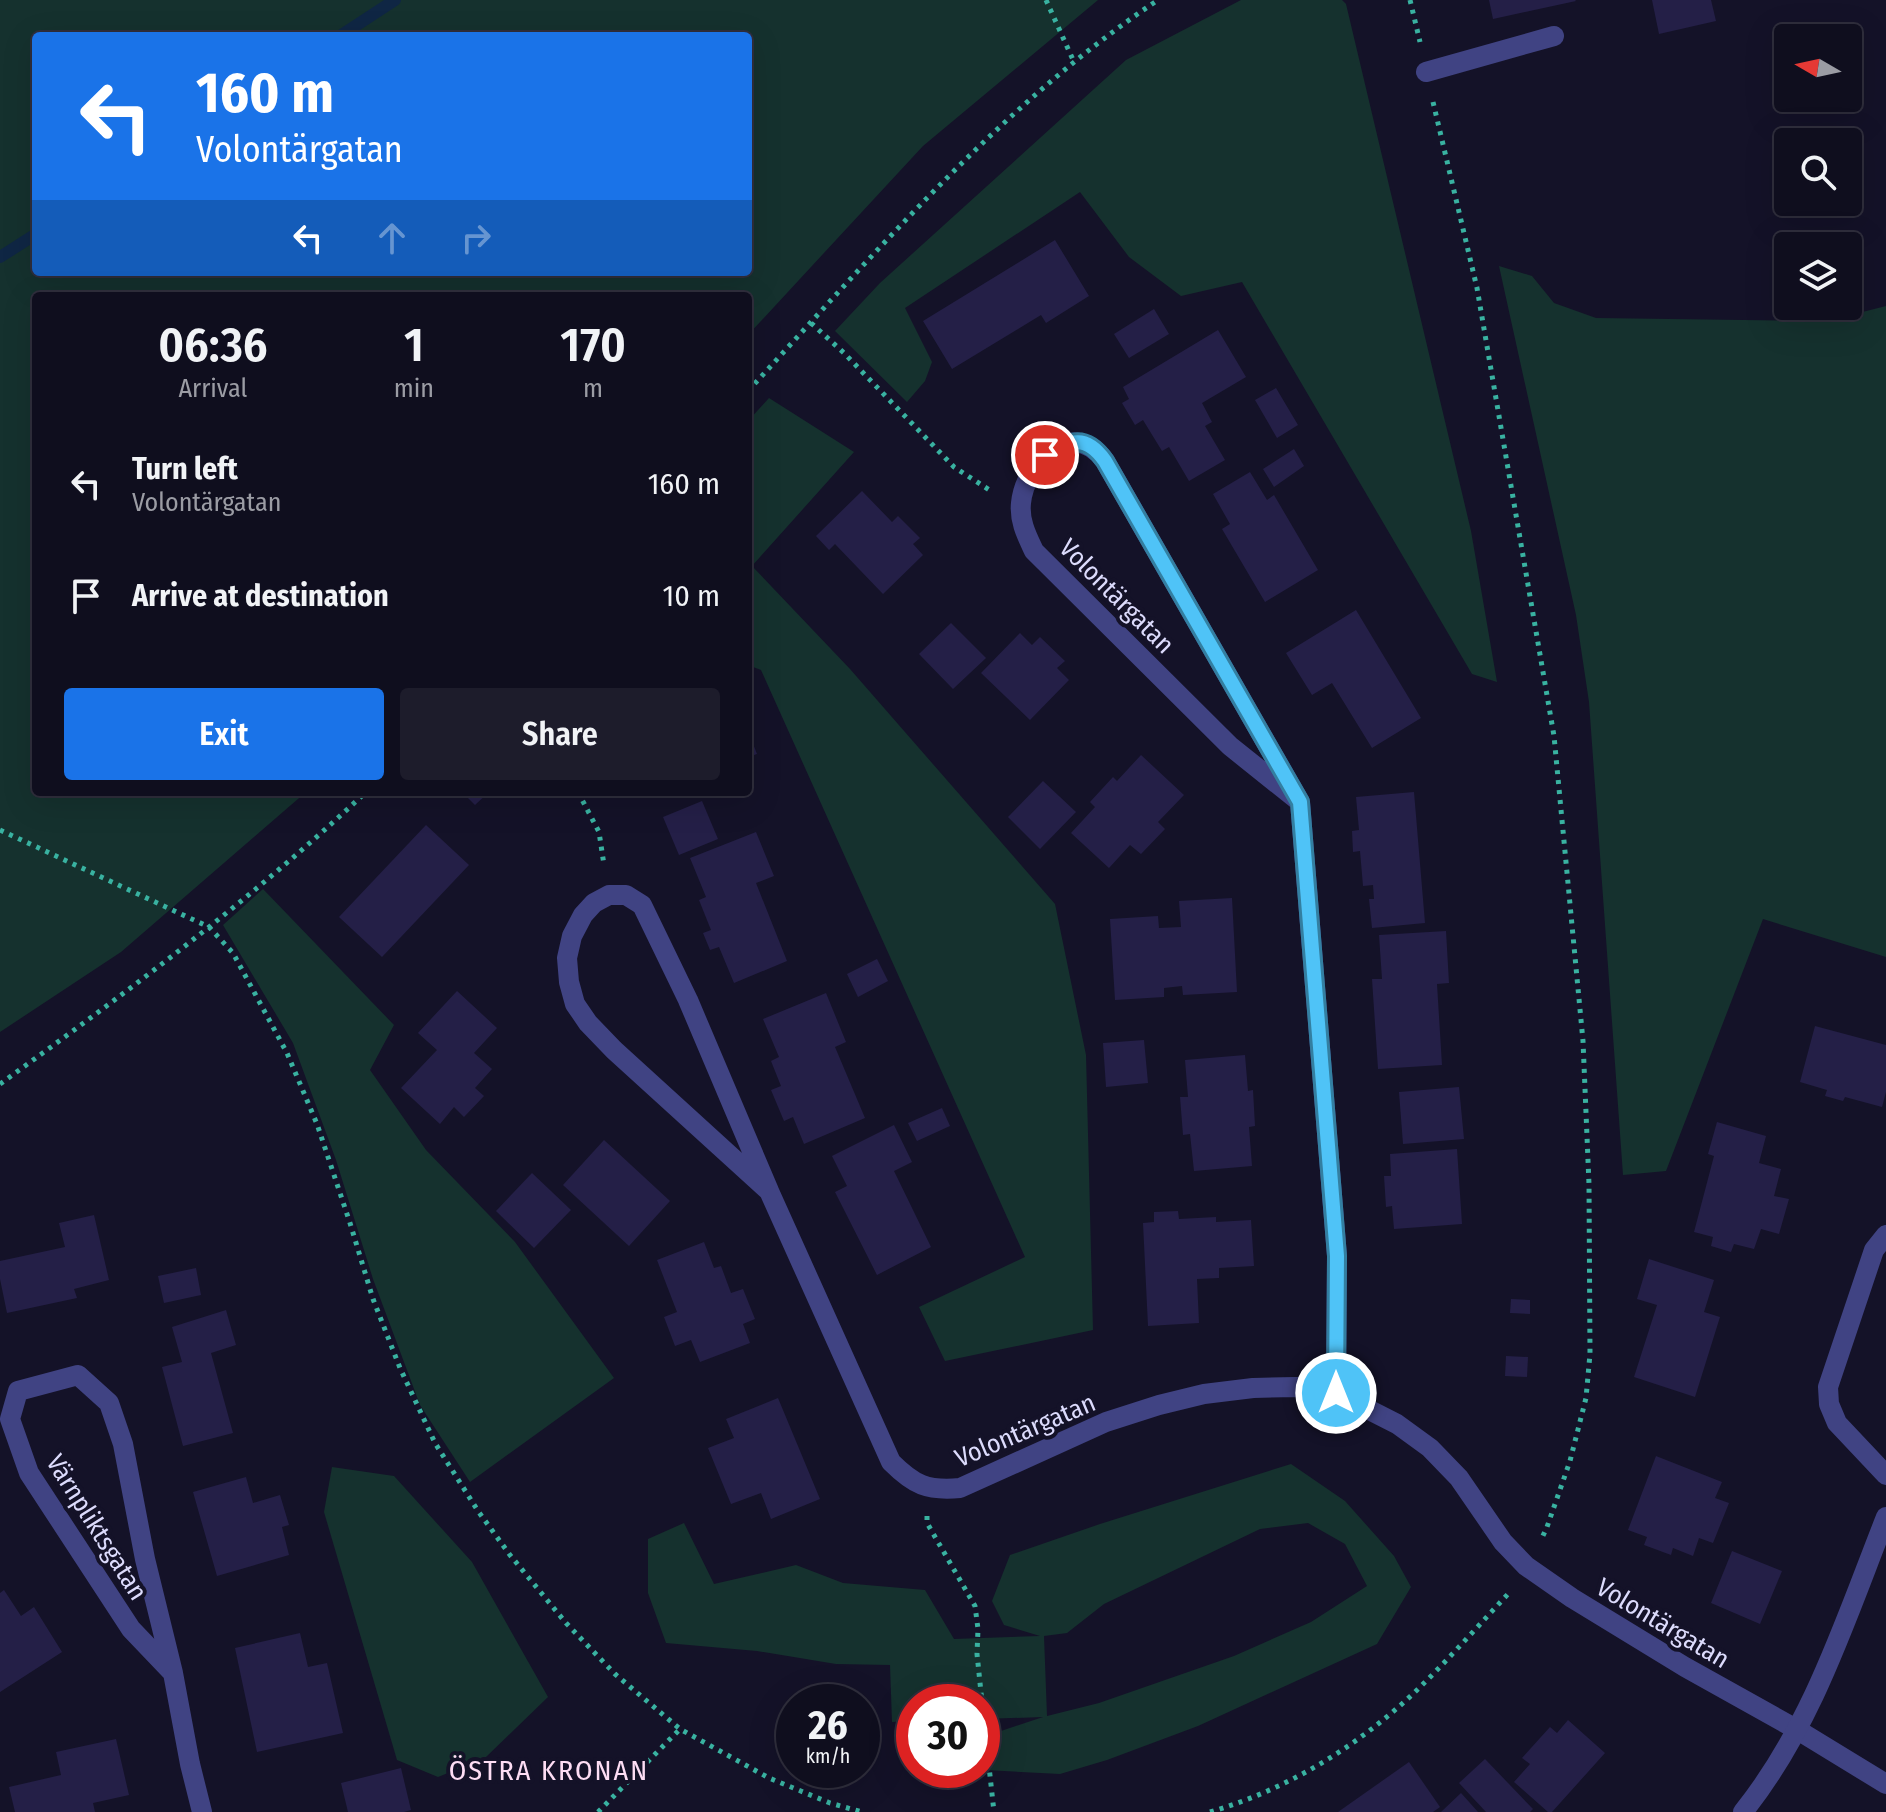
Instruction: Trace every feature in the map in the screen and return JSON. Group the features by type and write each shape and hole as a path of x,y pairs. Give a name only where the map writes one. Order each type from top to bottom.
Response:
{"street":[{"path":"1426,72 1554,36"},
{"name":"Volontärgatan","path":"1300,802 1230,746 1034,551 1025,532 1021,501 1027,480 1045,455 1075,441 1091,445 1098,451 1300,802 1337,1256 1336,1393"},
{"path":"769,1191 614,1050 575,1004 567,958 572,936 583,915 594,903 609,895 626,895 642,905 688,1000 769,1191 891,1462 906,1477 923,1486"},
{"path":"1886,1235 1874,1250 1828,1387 1829,1404 1837,1423 1886,1475"},
{"name":"Värnpliktsgatan","path":"173,1673 131,1629 29,1473 10,1419 18,1391 78,1375 109,1403 123,1444 145,1559 173,1673 202,1812"},
{"name":"Volontärgatan","path":"923,1486 939,1490 960,1488 1106,1422 1204,1394 1296,1387 1336,1393 1397,1424 1430,1448 1459,1478 1503,1542 1526,1566 1685,1667 1886,1784"},
{"path":"1743,1812 1765,1784 1823,1674 1886,1517"}],"path":[{"path":"1046,0 1074,62"},
{"path":"752,387 885,243 993,134 1074,62 1158,0"},
{"path":"1210,1812 1267,1792 1311,1770 1357,1741 1416,1691 1509,1593 1547,1527 1570,1461 1586,1398 1590,1339 1589,1184 1583,1041 1554,736 1477,288 1410,0"},
{"path":"811,323 954,467 1021,511"},
{"path":"0,1084 158,968 328,828 362,796"},
{"path":"580,796 599,832 609,895"},
{"path":"0,830 209,927 233,953 287,1053 317,1124 373,1299 400,1368 435,1443 510,1555 566,1623 615,1674 680,1729 769,1778 830,1803 862,1812"},
{"path":"923,1486 927,1523 975,1606 980,1684"},
{"path":"598,1812 680,1729"},
{"path":"991,1788 994,1812"}],"green space":[{"path":"0,0 1098,0 923,146 752,331 752,292 32,292 32,796 301,796 121,952 0,1032"},
{"path":"1241,0 1342,0 1346,4 1471,531 1497,682 1472,674 1242,282 1181,296 1129,257 1080,192 905,308 932,362 925,381 907,402 835,331 880,283 1126,60"},
{"path":"1499,266 1532,276 1554,303 1596,318 1862,320 1862,312 1886,306 1886,957 1763,919 1666,1171 1623,1175 1589,702 1576,615"},
{"path":"769,398 854,452 752,566 752,417"},
{"path":"752,566 850,669 1055,904 1086,1055 1093,1330 945,1361 919,1307 1025,1257 761,670 752,667"},
{"path":"263,889 394,1025 370,1070 426,1150 515,1242 614,1378 470,1482 420,1405 373,1279 336,1160 293,1043 223,925"},
{"path":"1291,1464 1345,1501 1394,1556 1411,1587 1377,1644 1198,1726 1060,1774 1000,1771 1000,1731 1043,1717 1000,1718 1000,1684 896,1684 896,1722 892,1722 890,1665 836,1664 757,1651 666,1643 648,1593 648,1539 684,1523 714,1584 796,1565 843,1583 925,1590 954,1639 1040,1636 1004,1625 992,1601 1010,1555","holes":["1308,1523 1345,1544 1367,1586 1311,1622 1234,1656 1099,1703 1047,1716 1044,1636 1067,1633 1104,1604 1260,1529"]},
{"path":"332,1467 394,1476 472,1562 548,1697 485,1758 438,1777 397,1760 324,1512"}],"building":[{"path":"1489,0 1575,0 1576,1 1493,19"},
{"path":"1652,0 1711,0 1716,21 1659,34"},
{"path":"1055,240 1089,296 1046,323 1041,315 952,369 923,321"},
{"path":"1154,309 1169,334 1129,358 1114,334"},
{"path":"1218,330 1246,377 1202,403 1212,422 1205,426 1225,460 1189,481 1169,447 1162,451 1143,420 1135,425 1122,403 1129,399 1123,387"},
{"path":"1276,388 1298,425 1277,438 1255,400"},
{"path":"1294,449 1304,466 1274,487 1263,469"},
{"path":"1250,472 1267,500 1274,495 1318,570 1265,602 1222,529 1230,524 1213,494"},
{"path":"862,491 892,522 898,516 920,538 913,544 923,555 883,594 835,544 829,550 816,536"},
{"path":"1356,610 1421,718 1372,748 1332,683 1312,695 1286,653"},
{"path":"951,623 986,658 953,689 919,654"},
{"path":"1020,633 1032,645 1040,637 1065,661 1057,668 1069,680 1030,720 981,673"},
{"path":"1141,755 1184,795 1158,822 1165,829 1141,854 1130,845 1109,868 1071,833 1095,807 1090,802 1113,777 1117,781"},
{"path":"1043,781 1076,812 1040,849 1008,817"},
{"path":"1414,792 1425,923 1372,928 1369,899 1374,899 1373,885 1363,886 1360,851 1353,852 1352,831 1359,830 1356,797"},
{"path":"466,796 485,796 475,805"},
{"path":"702,801 718,839 679,855 663,817"},
{"path":"426,825 469,865 382,957 339,917"},
{"path":"756,832 774,876 756,883 787,961 734,983 719,947 710,950 703,933 711,930 699,900 706,897 690,858"},
{"path":"1232,898 1237,992 1183,995 1182,986 1164,988 1164,997 1115,1000 1110,919 1158,916 1159,928 1181,927 1179,901"},
{"path":"1446,931 1449,983 1437,984 1442,1065 1378,1069 1372,979 1382,979 1379,935"},
{"path":"877,959 888,981 858,997 847,974"},
{"path":"457,991 497,1028 474,1053 492,1069 475,1088 484,1096 464,1117 454,1107 440,1124 401,1088 437,1050 418,1033"},
{"path":"826,993 846,1042 835,1047 865,1118 804,1144 793,1117 784,1121 771,1090 781,1086 771,1061 779,1057 763,1019"},
{"path":"1815,1026 1886,1045 1886,1092 1882,1107 1845,1097 1843,1101 1825,1096 1827,1090 1800,1082"},
{"path":"1144,1040 1148,1083 1106,1087 1103,1043"},
{"path":"1245,1055 1248,1091 1253,1090 1255,1126 1249,1127 1252,1166 1194,1171 1190,1134 1183,1135 1180,1097 1188,1097 1185,1060"},
{"path":"1459,1087 1464,1139 1403,1144 1399,1092"},
{"path":"942,1108 950,1126 917,1141 908,1123"},
{"path":"1717,1122 1766,1136 1759,1163 1781,1169 1774,1196 1789,1199 1779,1234 1761,1229 1754,1249 1734,1244 1731,1252 1711,1246 1713,1237 1694,1232 1714,1156 1708,1154"},
{"path":"894,1125 912,1162 894,1171 931,1247 877,1275 835,1192 847,1186 832,1156"},
{"path":"604,1140 670,1201 629,1246 563,1185"},
{"path":"1457,1149 1462,1224 1394,1229 1392,1206 1386,1207 1384,1176 1391,1176 1390,1154"},
{"path":"532,1173 571,1210 534,1248 496,1211"},
{"path":"1178,1211 1179,1219 1216,1217 1216,1222 1251,1220 1254,1266 1219,1268 1219,1278 1197,1279 1199,1323 1148,1326 1143,1223 1154,1222 1154,1212"},
{"path":"94,1215 109,1280 74,1289 77,1298 7,1313 0,1279 0,1261 65,1247 59,1223"},
{"path":"704,1242 714,1268 721,1266 731,1293 743,1289 755,1319 743,1324 750,1343 700,1362 691,1340 675,1346 664,1317 677,1312 657,1260"},
{"path":"1649,1259 1714,1280 1704,1312 1720,1317 1695,1397 1634,1377 1657,1305 1637,1299"},
{"path":"196,1268 201,1295 164,1303 158,1276"},
{"path":"1511,1299 1530,1300 1530,1314 1510,1313"},
{"path":"226,1310 236,1345 211,1353 233,1433 183,1446 162,1367 182,1362 172,1327"},
{"path":"1506,1356 1528,1357 1527,1377 1505,1376"},
{"path":"778,1398 820,1499 771,1519 761,1493 731,1504 708,1448 734,1438 726,1419"},
{"path":"1656,1456 1722,1482 1715,1498 1729,1503 1713,1543 1699,1538 1693,1556 1673,1548 1671,1555 1644,1545 1647,1537 1628,1530"},
{"path":"246,1477 253,1503 280,1495 289,1525 282,1527 289,1555 217,1576 193,1492"},
{"path":"1732,1551 1782,1571 1760,1624 1711,1603"},
{"path":"4,1590 21,1616 34,1607 62,1652 0,1692 0,1593"},
{"path":"300,1633 308,1667 327,1663 343,1733 257,1752 235,1648"},
{"path":"1568,1720 1605,1753 1552,1812 1548,1812 1514,1782 1530,1764 1522,1758 1550,1727 1557,1733"},
{"path":"116,1739 129,1795 93,1803 95,1812 15,1812 9,1787 61,1775 56,1752"},
{"path":"1485,1759 1533,1809 1530,1812 1486,1812 1459,1783"},
{"path":"1409,1762 1440,1807 1433,1812 1338,1812"},
{"path":"401,1768 411,1810 348,1812 341,1783"},
{"path":"1461,1793 1478,1812 1441,1812"}],"waterway":[{"path":"346,32 395,0"},
{"path":"0,257 32,237"}],"district":[{"name":"ÖSTRA KRONAN","path":"549,1770"}],"route":[{"path":"1045,455 1075,441 1091,445 1098,451 1300,802 1337,1256 1336,1393"}]}
